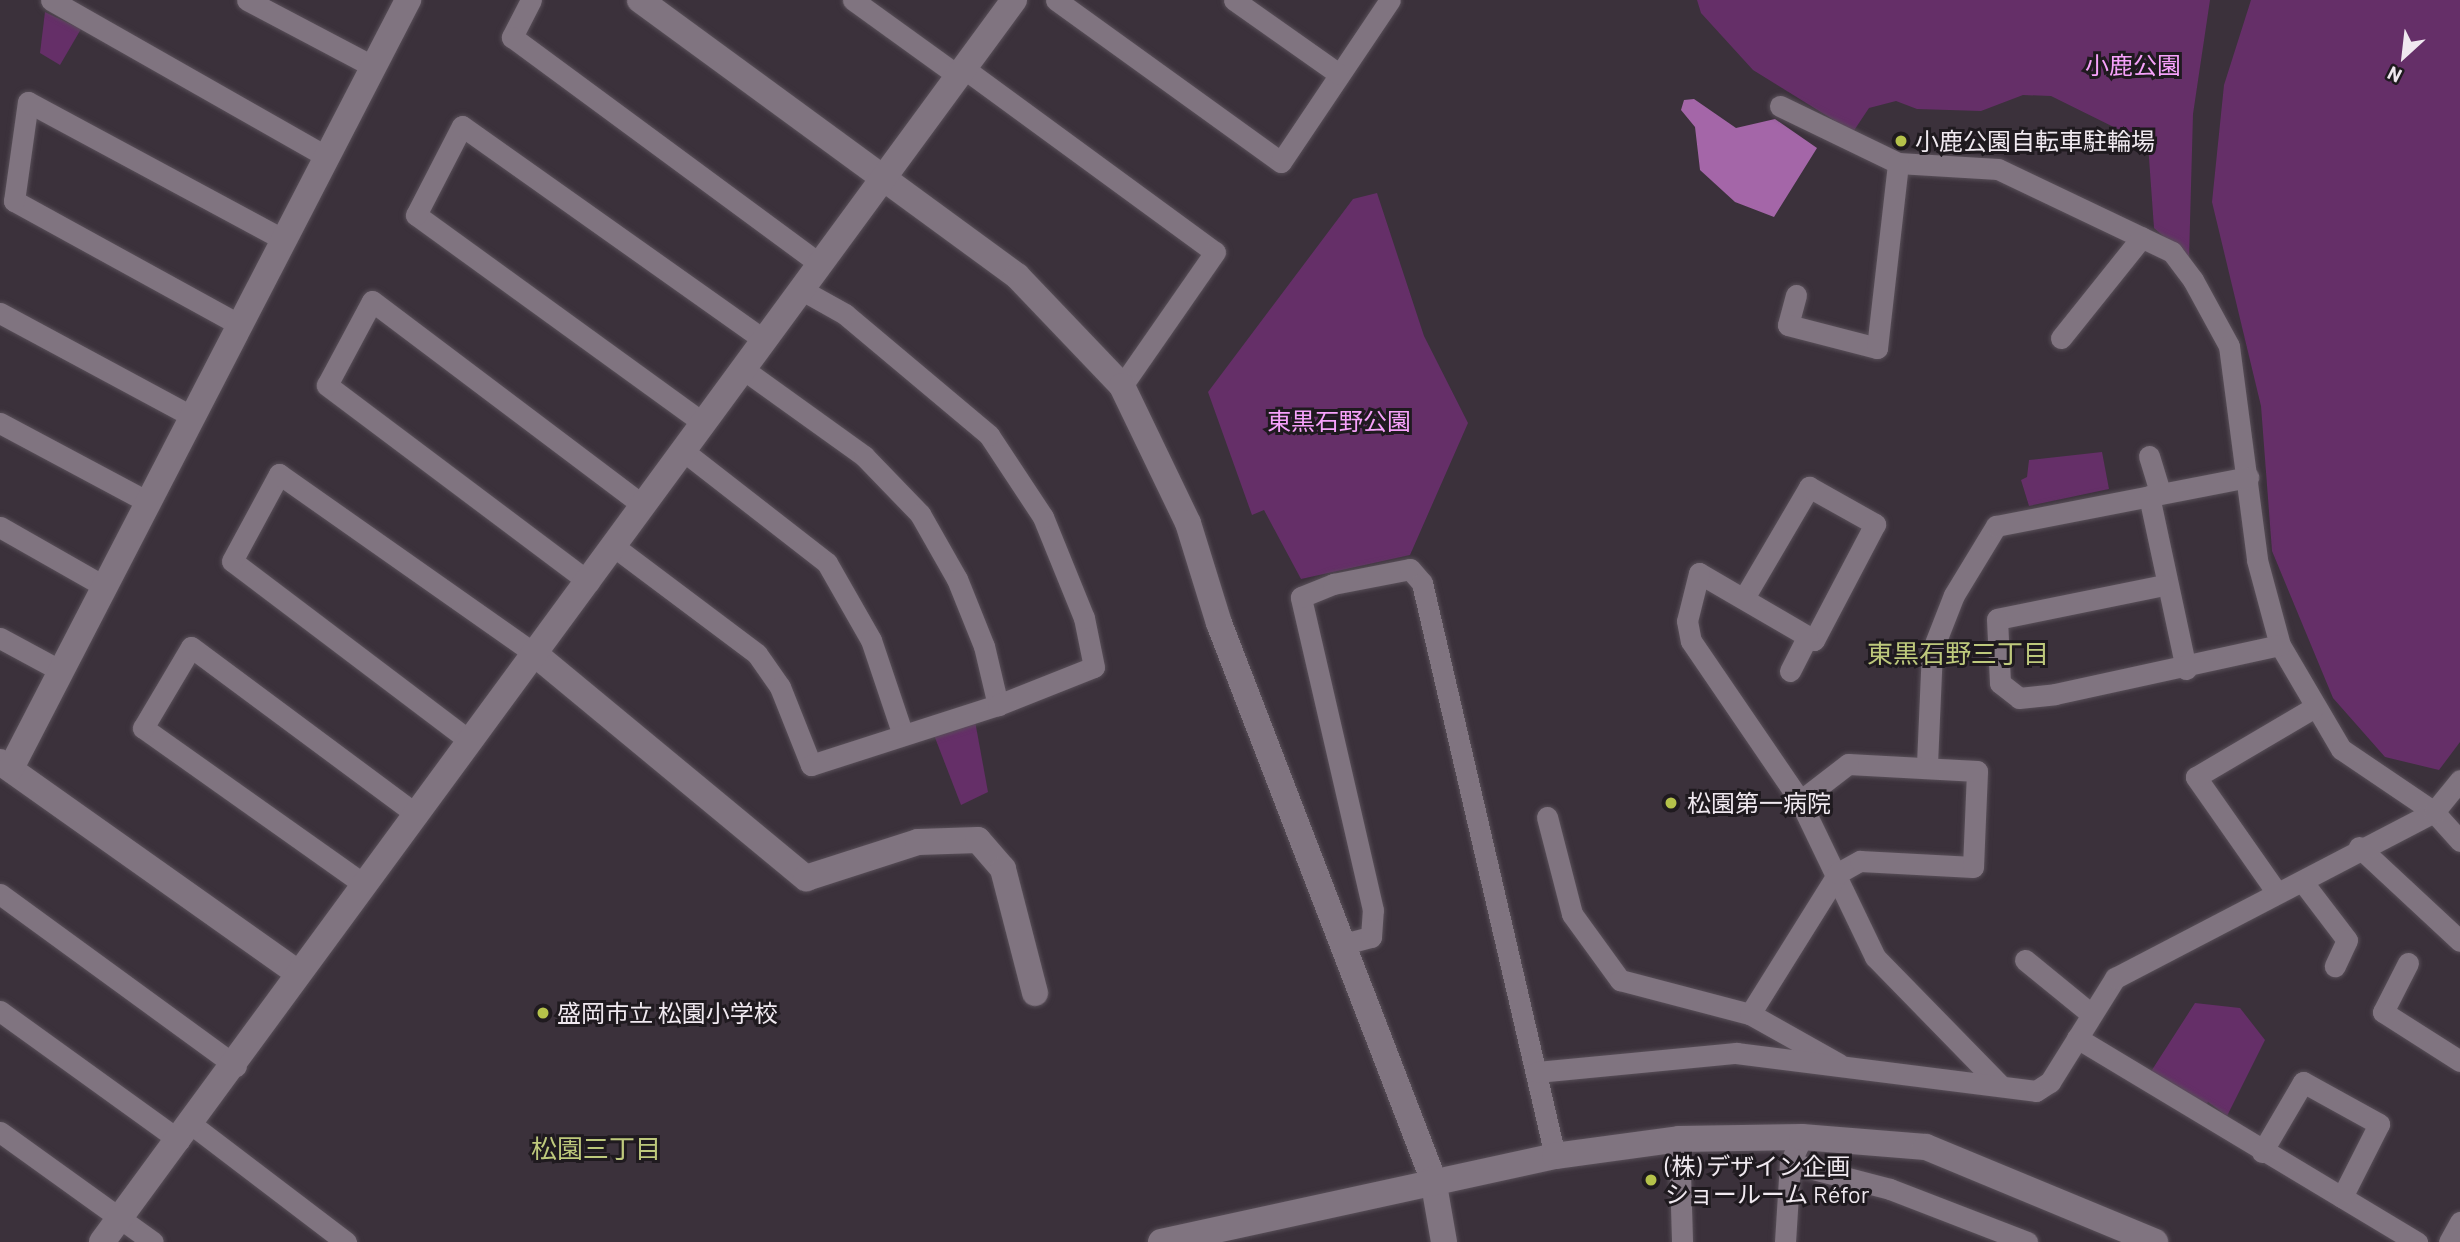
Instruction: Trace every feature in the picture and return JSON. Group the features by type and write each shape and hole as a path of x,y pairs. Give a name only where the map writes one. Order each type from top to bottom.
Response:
{"street":[{"path":"51,0 327,157"},
{"path":"247,0 373,67"},
{"path":"297,972 5,765 61,671 408,0"},
{"path":"531,0 512,37 821,265"},
{"path":"640,0 1017,276 1122,386 1188,523 1219,623 1433,1179 1444,1242"},
{"path":"853,0 881,8 960,71 1214,252 1122,386"},
{"path":"102,1242 236,1066 297,972 365,885 589,582 612,545 884,181 960,71 1014,0"},
{"path":"1056,0 1281,162 1390,0"},
{"path":"1234,0 1339,74"},
{"path":"240,325 13,201 28,102 284,240"},
{"path":"1780,106 1898,163 1998,169 2172,252 2193,280 2229,346 2257,559 2280,646 2313,708 2341,749 2434,811 2460,841"},
{"path":"702,422 416,215 462,126 764,340"},
{"path":"1796,295 1788,325 1877,348 1898,163"},
{"path":"2061,338 2142,237"},
{"path":"612,545 757,654 780,687 811,765 998,705 1094,667 1084,618 1043,517 989,436 845,314 802,289"},
{"path":"589,582 327,385 372,301 643,505"},
{"path":"0,313 191,416"},
{"path":"743,369 864,456 920,514 957,579 984,646 998,705"},
{"path":"0,423 148,502"},
{"path":"682,450 827,563 871,640 903,735"},
{"path":"2148,456 2155,494 2164,585 2186,669"},
{"path":"470,741 232,561 279,474 535,654 806,878 918,842 978,840 1003,869 1035,993"},
{"path":"1927,764 1932,651 1954,595 1996,526 2248,477"},
{"path":"1744,598 1809,487 1874,524 1814,640 1699,573 1687,621 1691,640 1800,801 1838,873 1875,957 1999,1084"},
{"path":"0,527 104,586"},
{"path":"1343,944 1371,937 1373,910 1301,597 1344,581 1410,569 1422,583 1555,1156"},
{"path":"2164,585 1997,618 2000,683 2019,698 2186,669 2280,646"},
{"path":"1790,671 1808,637"},
{"path":"0,638 61,671"},
{"path":"365,885 143,728 191,647 417,815"},
{"path":"2275,890 2196,777 2313,708"},
{"path":"1750,1014 1838,873 1860,861 1973,867 1978,771 1927,764 1848,764 1800,801"},
{"path":"1537,1072 1736,1053 1840,1065 1916,1080 1999,1084 2036,1091 2050,1082 2090,1013 2115,978 2275,890 2302,881 2359,847 2434,811 2460,780"},
{"path":"1547,817 1572,914 1620,980 1750,1014 1840,1065"},
{"path":"2359,847 2460,941"},
{"path":"2302,881 2347,940 2335,966"},
{"path":"0,894 236,1066"},
{"path":"2025,960 2090,1013"},
{"path":"2408,963 2383,1012 2460,1061"},
{"path":"0,1011 346,1242"},
{"path":"2077,1038 2262,1152 2417,1242"},
{"path":"2262,1152 2303,1082 2369,1118 2379,1124 2342,1197"},
{"path":"0,1132 153,1242"},
{"path":"1161,1242 1433,1179 1555,1156 1679,1139 1801,1137 1926,1147 2155,1242"},
{"path":"1785,1242 1790,1163 1801,1137"},
{"path":"1679,1139 1682,1242"},
{"path":"1790,1163 1891,1189 2027,1242"},
{"path":"2449,1242 2460,1222"}],"green space":[{"name":"小鹿公園","path":"1697,0 2210,0 2193,114 2189,259 2154,228 2148,144 2051,96 2023,95 1981,111 1917,109 1896,101 1869,108 1853,132 1753,70 1701,13"},
{"path":"2251,0 2460,0 2460,742 2439,770 2385,757 2333,698 2272,551 2261,406 2212,202 2224,85"},
{"path":"45,12 81,29 60,65 40,53"},
{"name":"東黒石野公園","path":"1377,193 1424,336 1468,423 1410,555 1301,579 1264,510 1252,515 1208,392 1353,199"},
{"path":"2102,452 2109,489 2029,506 2021,480 2027,477 2029,460"},
{"path":"975,721 988,792 961,805 934,735"},
{"path":"2195,1003 2240,1008 2265,1040 2227,1116 2208,1102 2203,1109 2150,1073"}],"shaded area":[{"path":"1694,99 1736,128 1775,119 1817,148 1774,217 1735,202 1700,170 1695,127 1681,110 1684,100"}],"place":[{"name":"小鹿公園自転車駐輪場","path":"1901,141"},
{"name":"松園第一病院","path":"1671,803"},
{"name":"盛岡市立 松園小学校","path":"543,1013"},
{"name":"(株) デザイン企画 ショールーム Réfor","path":"1651,1180"}],"district":[{"name":"東黒石野三丁目","path":"1958,653"},
{"name":"松園三丁目","path":"596,1148"}]}
